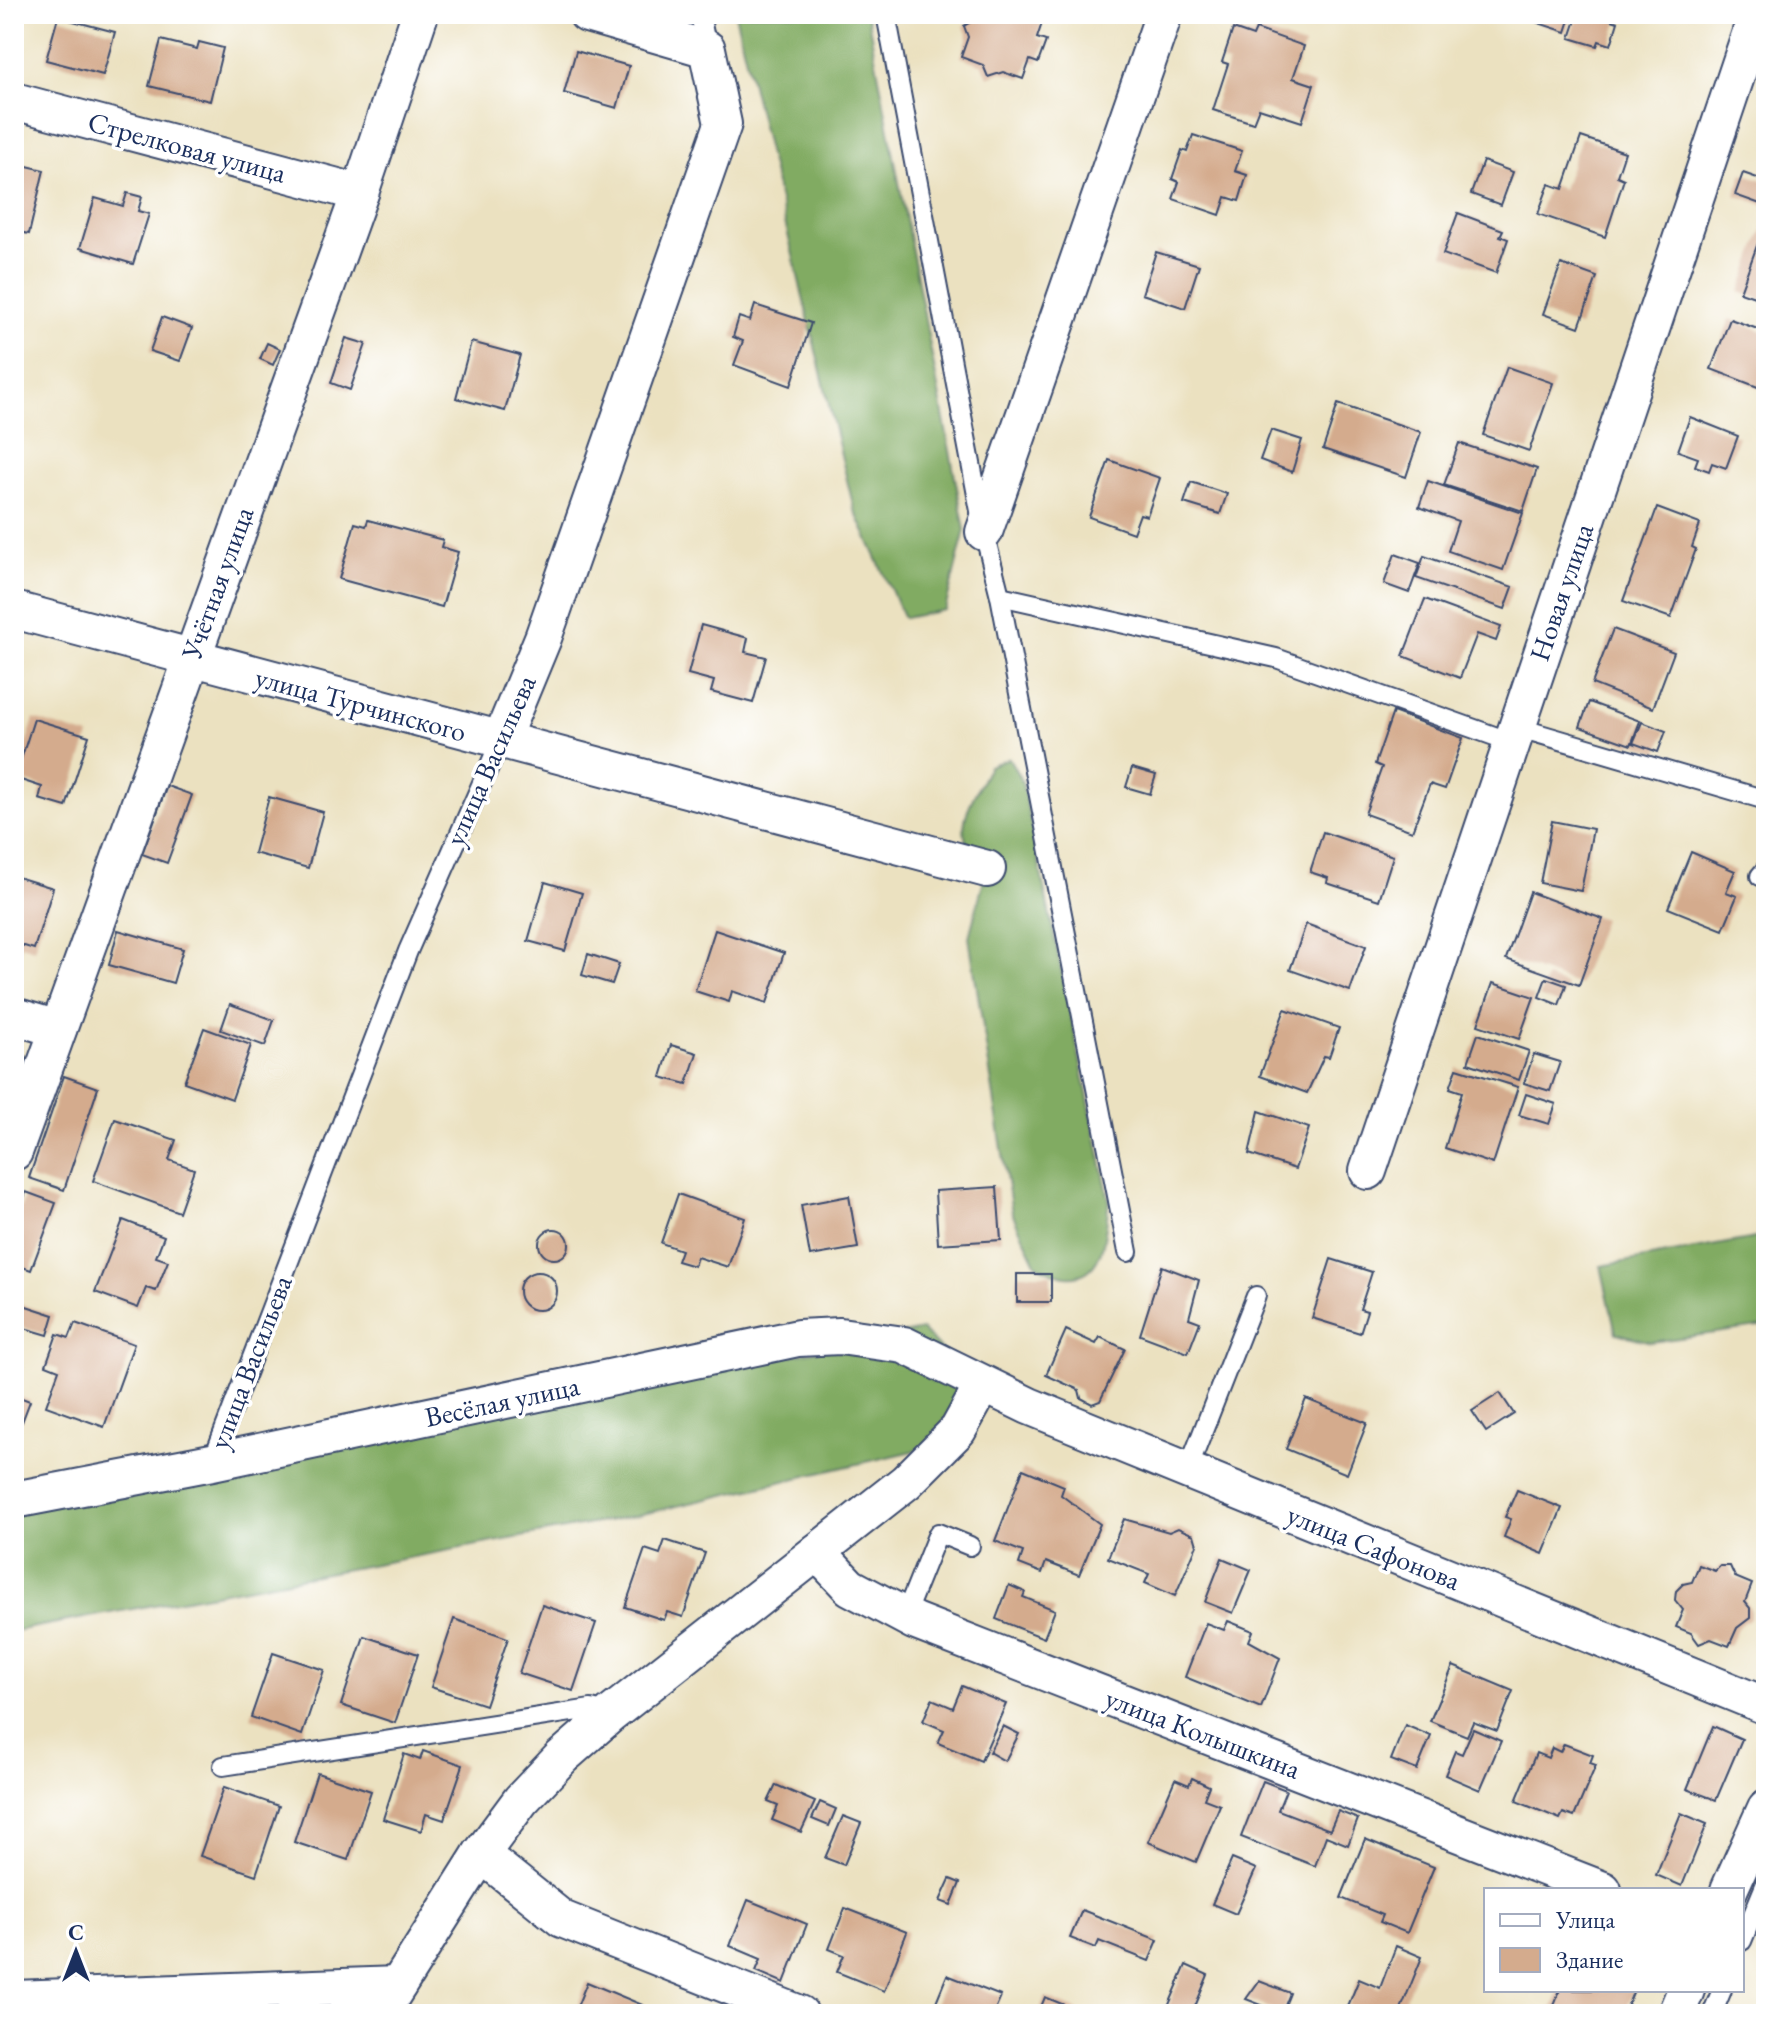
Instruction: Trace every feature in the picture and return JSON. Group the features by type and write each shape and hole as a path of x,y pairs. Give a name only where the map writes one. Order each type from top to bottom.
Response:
{"street":[{"name":"Учётная улица","path":"14,1150 360,193 420,14"},
{"path":"587,14 707,49"},
{"path":"984,532 1164,14"},
{"name":"Новая улица","path":"1368,1171 1757,14"},
{"name":"улица Васильева","path":"500,742 543,638 723,124 707,49"},
{"name":"Стрелковая улица","path":"14,101 360,193"},
{"name":"улица Турчинского","path":"14,610 500,742 987,869"},
{"path":"14,1016 58,1029"},
{"name":"Весёлая улица","path":"14,1500 212,1462 798,1338 840,1336 904,1345 983,1385"},
{"path":"14,1999 389,2000 481,1854 531,1790 611,1714 906,1482 958,1430 983,1385"},
{"name":"улица Сафонова","path":"983,1385 1187,1472 1766,1706"},
{"name":"улица Колышкина","path":"817,1552 850,1587 905,1615 1598,1888"},
{"path":"1730,1888 1766,1808"},
{"path":"481,1854 562,1919 800,2014"},
{"path":"1676,2014 1685,1992"}],"lane":[{"path":"700,14 707,49"},
{"path":"886,14 984,532 1000,596 1128,1252"},
{"path":"1000,596 1276,658 1514,734 1766,800"},
{"name":"улица Васильева","path":"212,1462 408,951 500,742"},
{"path":"1187,1472 1256,1296"},
{"path":"905,1615 938,1533 970,1546"},
{"path":"223,1766 591,1709 611,1714"},
{"path":"1744,1936 1766,1883"},
{"path":"1712,2014 1721,1992"}],"green space":[{"path":"735,14 867,14 965,530 945,610 904,618 854,509"},
{"path":"1009,758 1022,782 1109,1199 1102,1249 1097,1261 1080,1275 1066,1276 1037,1265 1012,1213 969,937 984,879 967,846 965,822 989,766"},
{"path":"1766,1236 1766,1326 1651,1342 1616,1333 1601,1266"},
{"path":"922,1330 965,1375 948,1417 922,1449 634,1516 14,1631 14,1506"}],"building":[{"path":"976,14 1027,14 1043,20 1037,38 1046,41 1038,63 1030,60 1023,79 1003,72 988,77 983,65 961,57 968,37 964,26 974,20"},
{"path":"1528,14 1572,14 1566,32 1526,19"},
{"path":"1578,14 1593,14 1618,22 1611,45 1599,41 1597,46 1570,38"},
{"path":"58,17 115,32 103,75 46,60"},
{"path":"1233,29 1253,36 1256,29 1304,46 1293,78 1314,85 1302,122 1259,108 1253,123 1213,110 1228,64 1222,62"},
{"path":"161,40 197,49 199,42 223,48 210,101 149,86"},
{"path":"576,51 629,66 617,108 564,93"},
{"path":"1193,135 1242,151 1235,171 1247,175 1239,201 1226,197 1220,215 1173,199 1179,182 1172,179 1182,150 1187,152"},
{"path":"1581,137 1625,152 1617,176 1624,179 1605,237 1538,214 1549,184 1563,189"},
{"path":"1483,161 1513,172 1501,205 1471,194"},
{"path":"14,163 44,170 29,234 14,231"},
{"path":"1743,173 1766,181 1766,206 1735,195"},
{"path":"127,193 142,197 138,211 149,214 133,264 80,248 95,198 123,206"},
{"path":"1458,213 1503,230 1500,236 1508,239 1496,273 1443,254"},
{"path":"1766,221 1766,301 1740,292"},
{"path":"1156,252 1199,265 1185,308 1142,294"},
{"path":"1561,264 1597,277 1579,327 1543,314"},
{"path":"755,305 811,323 791,386 734,365 743,341 733,337 739,317 750,321"},
{"path":"162,317 192,328 180,361 150,351"},
{"path":"1730,319 1766,332 1763,389 1711,369"},
{"path":"346,338 366,344 350,390 331,383"},
{"path":"471,342 520,355 505,411 456,398"},
{"path":"267,343 280,349 273,365 260,359"},
{"path":"1507,367 1553,383 1529,451 1483,435"},
{"path":"1338,404 1421,432 1406,477 1323,449"},
{"path":"1690,417 1738,436 1726,468 1712,463 1709,471 1695,466 1698,458 1678,451"},
{"path":"1271,430 1302,440 1292,472 1260,460"},
{"path":"1459,443 1537,469 1523,511 1444,485"},
{"path":"1109,460 1160,478 1147,516 1140,514 1133,533 1089,517"},
{"path":"1428,481 1523,513 1503,570 1448,551 1458,521 1419,507"},
{"path":"1191,482 1227,494 1220,514 1184,503"},
{"path":"1657,508 1700,524 1692,547 1696,549 1671,618 1623,601"},
{"path":"368,520 443,540 441,547 458,552 442,607 339,579 355,523 366,526"},
{"path":"1395,554 1420,563 1409,593 1384,584"},
{"path":"1424,556 1513,587 1505,609 1416,578"},
{"path":"1425,599 1501,627 1496,641 1477,634 1460,678 1403,656"},
{"path":"701,625 748,638 745,652 766,657 753,703 711,692 714,681 688,674"},
{"path":"1613,629 1674,652 1653,708 1592,684"},
{"path":"1589,702 1640,721 1631,745 1580,727"},
{"path":"1393,712 1463,738 1445,789 1430,784 1412,831 1365,814 1382,767 1375,764"},
{"path":"34,719 89,736 66,807 39,799 42,787 15,778"},
{"path":"1642,722 1666,731 1658,752 1633,743"},
{"path":"1132,768 1156,775 1150,794 1126,787"},
{"path":"167,786 192,795 167,863 142,854"},
{"path":"269,797 323,812 308,868 254,853"},
{"path":"1552,821 1593,829 1581,891 1540,883"},
{"path":"1323,832 1393,856 1379,900 1327,883 1328,878 1310,872"},
{"path":"1691,852 1735,871 1726,892 1737,896 1723,930 1668,908"},
{"path":"14,876 53,888 34,949 21,945 19,954 14,953"},
{"path":"545,882 582,893 565,951 528,941"},
{"path":"1530,892 1603,919 1579,985 1506,959"},
{"path":"1306,924 1366,946 1350,991 1290,970"},
{"path":"118,930 183,949 173,983 109,965"},
{"path":"715,930 784,953 767,1003 732,991 729,1002 695,991"},
{"path":"588,954 619,964 612,984 582,975"},
{"path":"1546,978 1566,985 1559,1005 1539,997"},
{"path":"1493,983 1534,997 1519,1039 1478,1025"},
{"path":"230,1004 274,1020 265,1046 221,1030"},
{"path":"1285,1009 1339,1028 1329,1057 1324,1056 1307,1093 1260,1076"},
{"path":"204,1028 251,1045 232,1099 184,1082"},
{"path":"1478,1034 1529,1051 1519,1080 1468,1063"},
{"path":"671,1045 697,1053 687,1084 661,1077"},
{"path":"1534,1054 1560,1062 1550,1091 1524,1083"},
{"path":"1457,1068 1518,1087 1493,1164 1445,1148 1462,1092 1450,1088"},
{"path":"64,1076 98,1088 64,1190 29,1178"},
{"path":"1526,1094 1556,1104 1549,1124 1519,1115"},
{"path":"1259,1111 1309,1128 1295,1169 1249,1154"},
{"path":"115,1119 176,1140 169,1160 194,1169 179,1212 93,1181"},
{"path":"997,1187 1001,1240 938,1244 935,1191"},
{"path":"26,1192 56,1203 31,1270 14,1264 14,1226"},
{"path":"678,1194 745,1218 728,1267 697,1257 694,1266 677,1261 681,1250 661,1243"},
{"path":"849,1196 858,1248 810,1256 801,1205"},
{"path":"123,1220 164,1236 156,1257 168,1261 156,1291 146,1288 138,1308 95,1292"},
{"path":"554,1229 560,1230 568,1238 568,1250 560,1258 554,1259 548,1258 540,1250 539,1244 540,1238 548,1230"},
{"path":"1331,1259 1372,1272 1360,1309 1367,1311 1360,1333 1312,1318"},
{"path":"1162,1266 1199,1280 1189,1318 1200,1322 1188,1353 1140,1335"},
{"path":"538,1272 552,1277 557,1291 552,1305 538,1310 524,1305 519,1291 524,1277"},
{"path":"1017,1274 1051,1274 1051,1302 1017,1302"},
{"path":"14,1302 54,1315 48,1335 14,1325"},
{"path":"75,1323 134,1344 104,1427 46,1406 59,1370 46,1365 57,1334 69,1338"},
{"path":"1066,1330 1096,1344 1100,1337 1125,1349 1100,1401 1092,1404 1081,1398 1079,1390 1046,1375"},
{"path":"1500,1393 1514,1414 1486,1432 1472,1411"},
{"path":"14,1395 30,1401 22,1422 14,1419"},
{"path":"1306,1399 1367,1423 1347,1474 1286,1449"},
{"path":"1023,1469 1064,1486 1061,1495 1100,1524 1079,1575 1046,1562 1042,1573 1019,1564 1023,1552 995,1541"},
{"path":"1517,1490 1562,1508 1543,1554 1504,1537 1511,1519 1505,1517"},
{"path":"1124,1519 1169,1532 1178,1528 1194,1535 1197,1545 1175,1596 1145,1583 1149,1574 1108,1558"},
{"path":"665,1540 705,1553 683,1617 667,1612 664,1620 625,1607 645,1549 660,1554"},
{"path":"1222,1558 1251,1570 1233,1613 1205,1602"},
{"path":"1699,1565 1715,1571 1720,1566 1730,1566 1735,1577 1752,1584 1745,1602 1750,1608 1750,1618 1737,1628 1729,1646 1711,1639 1699,1644 1691,1633 1676,1627 1683,1610 1675,1600 1676,1591 1683,1584 1692,1582"},
{"path":"1009,1585 1025,1592 1023,1597 1055,1610 1044,1638 996,1619"},
{"path":"542,1605 596,1623 573,1691 519,1673"},
{"path":"454,1619 508,1638 485,1705 431,1687"},
{"path":"1228,1621 1253,1631 1249,1641 1280,1658 1261,1708 1185,1677 1206,1623 1224,1630"},
{"path":"364,1636 418,1654 395,1723 341,1705"},
{"path":"273,1653 324,1670 302,1735 251,1717"},
{"path":"1453,1666 1513,1691 1497,1731 1473,1722 1467,1736 1430,1721"},
{"path":"962,1686 1006,1704 981,1761 938,1743 944,1730 923,1721 932,1699 953,1708"},
{"path":"1405,1725 1431,1736 1417,1770 1391,1760"},
{"path":"1003,1726 1019,1734 1005,1761 989,1752"},
{"path":"1713,1726 1742,1739 1716,1800 1687,1789"},
{"path":"1473,1729 1501,1741 1480,1790 1445,1775 1455,1751 1462,1754"},
{"path":"1564,1744 1593,1755 1590,1763 1596,1765 1574,1817 1563,1813 1560,1819 1516,1801 1536,1753 1548,1758 1552,1748 1560,1752"},
{"path":"423,1751 463,1765 444,1820 426,1814 421,1831 383,1819 404,1754 420,1760"},
{"path":"317,1773 371,1791 348,1860 294,1842"},
{"path":"1192,1778 1209,1786 1204,1799 1220,1805 1196,1862 1148,1842 1175,1779 1189,1785"},
{"path":"1263,1781 1286,1790 1278,1810 1330,1830 1338,1811 1358,1819 1348,1845 1326,1836 1315,1866 1241,1837"},
{"path":"776,1785 815,1802 801,1832 772,1820 778,1806 768,1802"},
{"path":"224,1787 279,1806 256,1875 200,1856"},
{"path":"820,1802 836,1809 829,1826 812,1819"},
{"path":"1681,1813 1707,1824 1682,1886 1656,1875"},
{"path":"843,1816 861,1823 844,1865 825,1858"},
{"path":"1365,1839 1434,1867 1407,1933 1380,1922 1383,1915 1341,1898"},
{"path":"1232,1859 1256,1869 1236,1914 1212,1904"},
{"path":"950,1879 960,1883 951,1905 940,1901"},
{"path":"748,1900 807,1924 784,1983 756,1971 761,1959 730,1946"},
{"path":"845,1908 907,1932 884,1991 837,1972 844,1955 829,1949"},
{"path":"1082,1910 1158,1940 1149,1961 1099,1941 1096,1948 1070,1938"},
{"path":"1396,1946 1422,1957 1399,2014 1370,2014 1348,2006 1359,1979 1380,1988"},
{"path":"1186,1965 1208,1975 1192,2014 1165,2014"},
{"path":"947,1975 1001,1996 993,2014 931,2014"},
{"path":"1259,1981 1290,1993 1282,2013 1246,1999"},
{"path":"587,1982 652,2009 649,2014 574,2014"},
{"path":"1559,1992 1633,1992 1624,2014 1612,2014 1596,2007 1593,2014 1551,2012"},
{"path":"1045,1997 1086,2014 1038,2014"}]}
